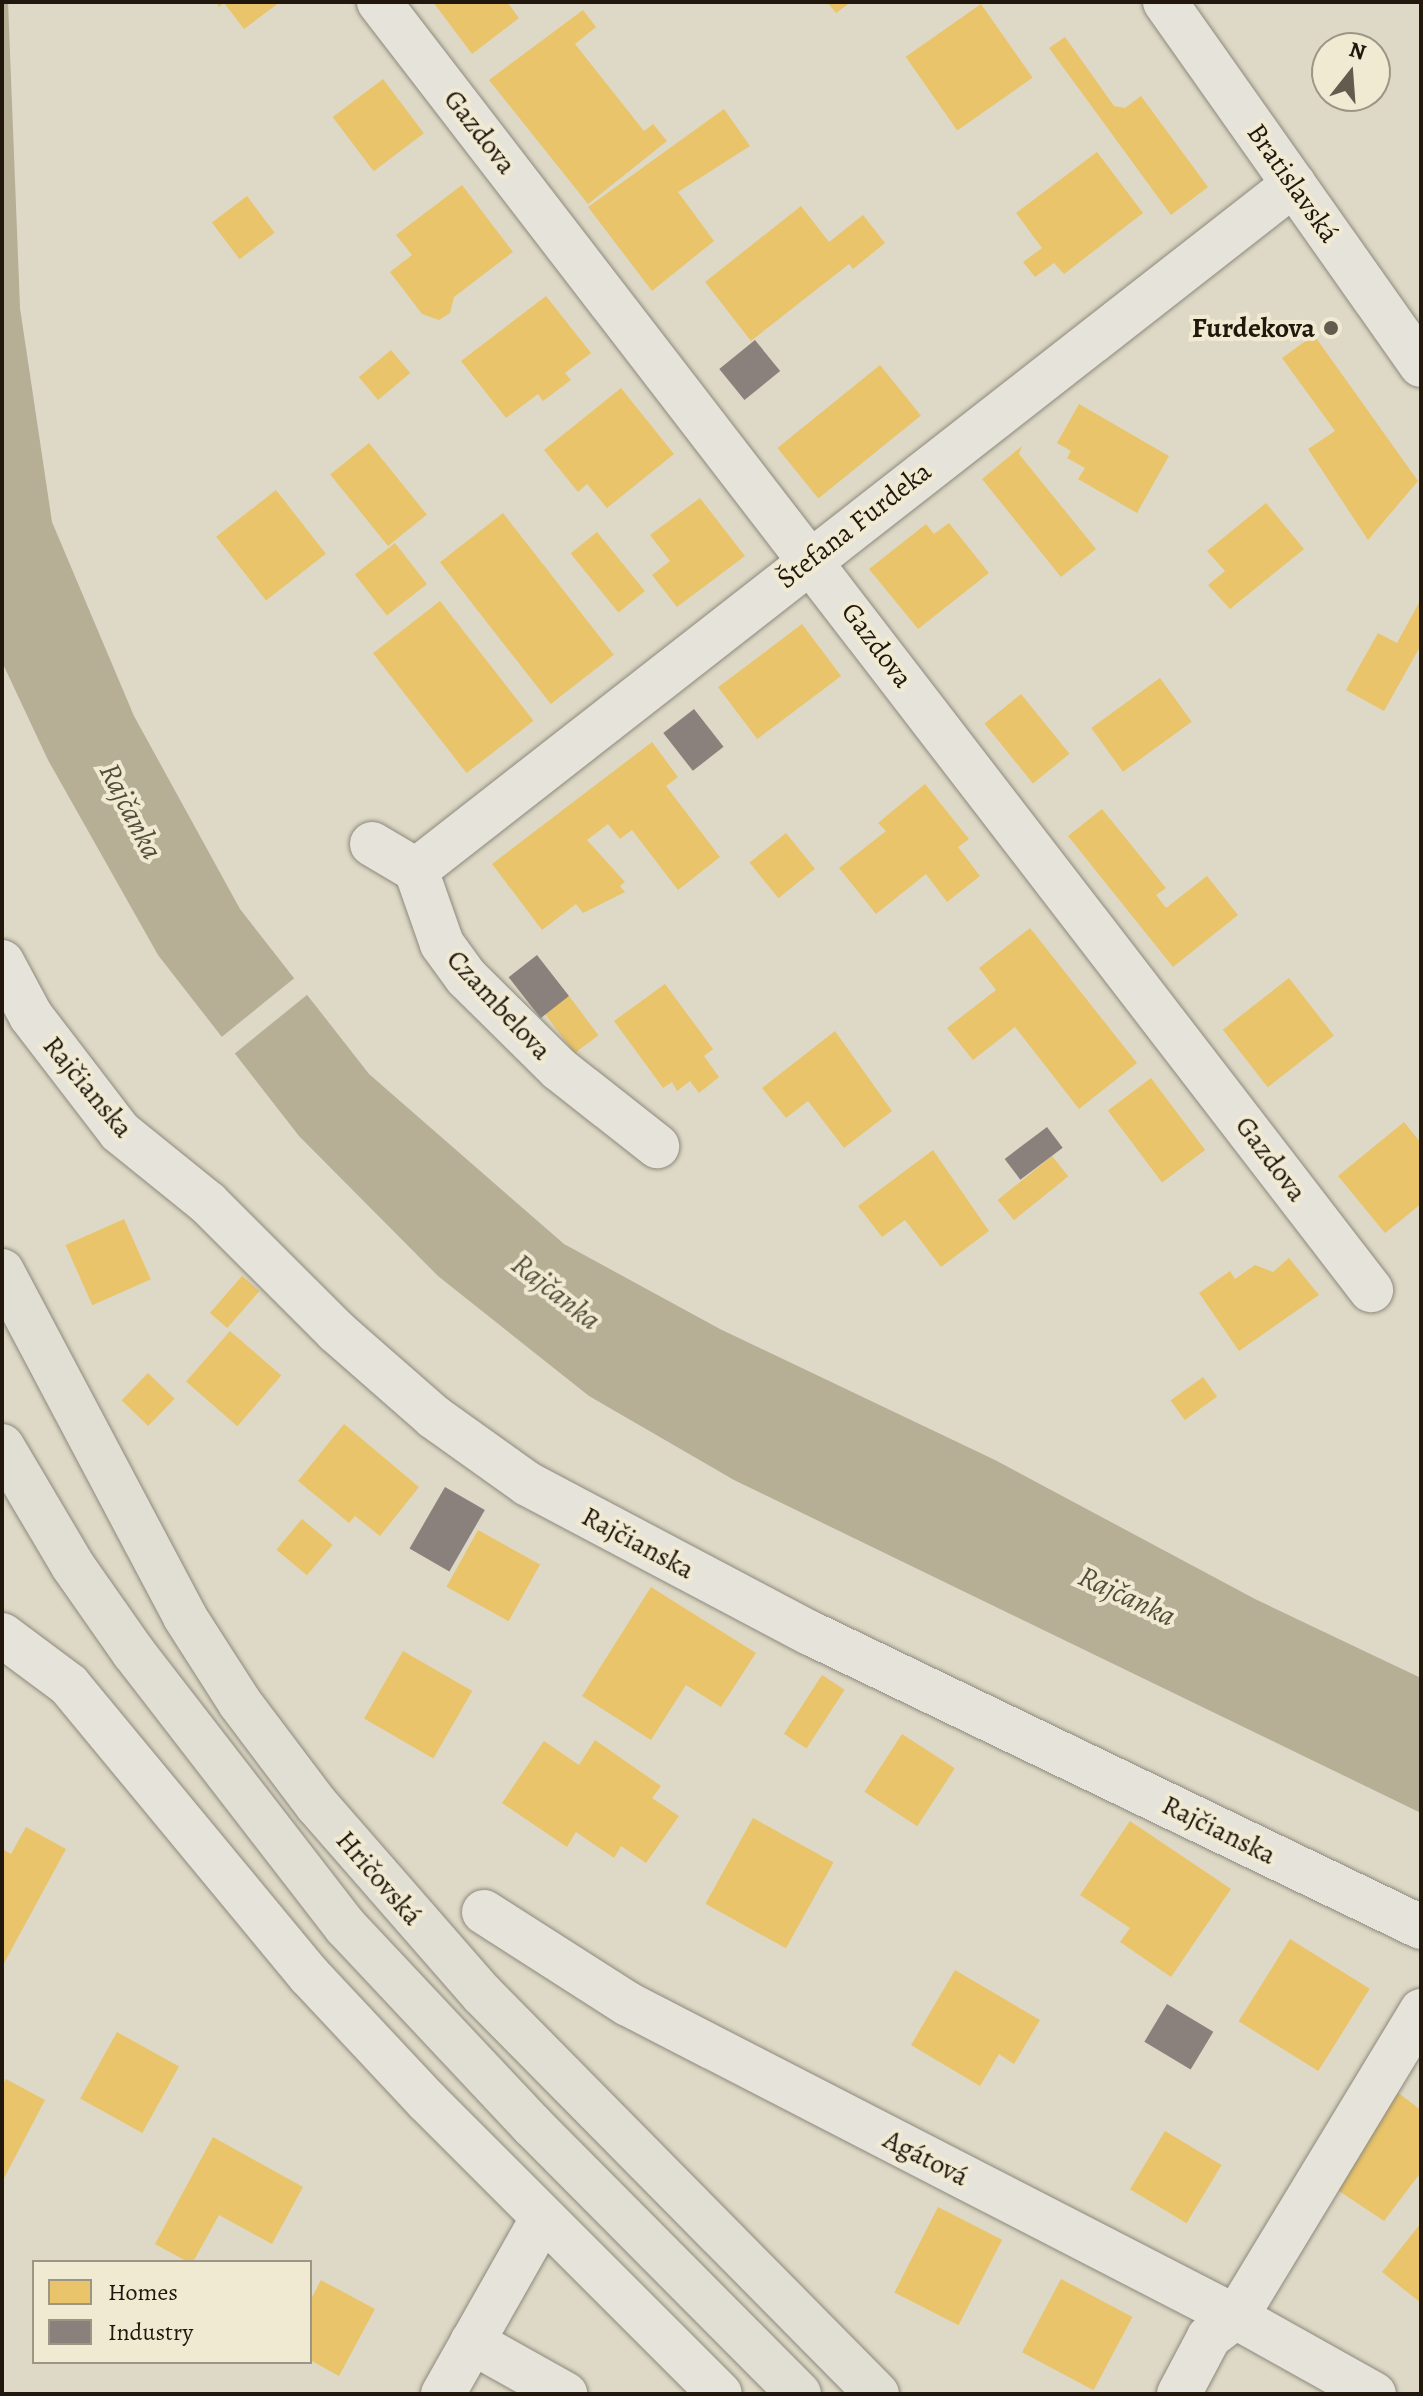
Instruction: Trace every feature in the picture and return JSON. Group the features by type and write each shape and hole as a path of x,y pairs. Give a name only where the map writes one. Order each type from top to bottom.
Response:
{"main road":[{"name":"Hričovská","path":"3,1274 185,1617 240,1703 317,1805 482,1994 877,2394"},
{"name":"Hričovská","path":"2,1446 73,1566 125,1641 327,1904 521,2114 799,2394"}],"street":[{"name":"Gazdova","path":"379,2 811,558 1371,1290"},
{"name":"Bratislavská","path":"1165,2 1421,365"},
{"name":"Štefana Furdeka","path":"416,870 811,558 1294,184"},
{"path":"372,844 416,870"},
{"name":"Czambelova","path":"416,870 442,944 466,977 559,1069 657,1146"},
{"name":"Rajčianska","path":"2,962 31,1016 120,1132 208,1203 337,1332 434,1417 528,1484 810,1633 1421,1927"},
{"path":"2,1635 69,1685 310,1976 542,2219 720,2394"},
{"name":"Agátová","path":"484,1912 628,2004 1236,2317 1374,2394"},
{"path":"1179,2394 1209,2337 1236,2317 1421,2011"},
{"path":"443,2394 542,2219"},
{"path":"472,2342 565,2394"}],"water":[{"name":"Rajčanka","path":"2,2 8,2 20,308 52,522 134,716 240,909 369,1074 564,1244 720,1329 995,1460 1255,1599 1421,1678 1421,1813 734,1480 589,1396 438,1276 299,1136 158,955 48,760 2,662"}],"pier":[{"path":"297,976 310,992 232,1056 219,1040"}],"building: Homes":[{"path":"216,2 280,2 244,29 224,3 219,7"},
{"path":"433,2 507,2 519,18 472,54"},
{"path":"827,2 851,2 836,13"},
{"path":"981,4 1033,78 957,130 906,57"},
{"path":"583,10 596,27 575,44 644,131 653,124 667,141 588,204 489,80"},
{"path":"1065,37 1114,106 1125,108 1141,96 1208,187 1171,215 1049,48"},
{"path":"383,79 424,133 374,171 333,117"},
{"path":"724,109 750,146 678,192 714,241 652,291 588,207"},
{"path":"1097,152 1143,213 1064,274 1054,263 1035,277 1023,262 1042,248 1016,213"},
{"path":"462,185 513,252 454,297 450,313 439,320 422,314 390,272 412,255 396,235"},
{"path":"247,196 275,233 240,259 212,222"},
{"path":"801,206 829,242 863,215 885,243 853,269 849,264 751,341 705,282"},
{"path":"546,296 591,353 565,373 571,380 543,401 538,394 506,418 461,361"},
{"path":"1314,335 1418,481 1368,540 1308,449 1335,431 1282,358"},
{"path":"391,350 410,373 378,400 359,377"},
{"path":"880,365 921,416 818,499 777,448"},
{"path":"621,388 674,454 607,508 587,484 578,492 544,450"},
{"path":"1079,404 1169,456 1137,513 1078,479 1085,468 1067,458 1071,451 1057,443"},
{"path":"369,443 427,514 388,546 330,474"},
{"path":"1022,446 1019,454 1096,549 1061,577 982,479"},
{"path":"276,490 326,554 266,601 216,537"},
{"path":"700,498 745,556 677,607 652,575 670,561 650,535"},
{"path":"1266,503 1304,549 1230,609 1208,585 1225,571 1207,551"},
{"path":"503,513 614,655 551,704 440,562"},
{"path":"949,523 989,573 918,629 869,569 926,524 934,534"},
{"path":"597,532 645,591 618,612 571,553"},
{"path":"395,543 427,584 387,615 355,574"},
{"path":"1421,599 1421,645 1384,711 1346,690 1378,633 1397,643"},
{"path":"440,601 534,721 467,773 373,653"},
{"path":"802,624 841,676 757,739 718,687"},
{"path":"1160,678 1192,722 1123,772 1091,728"},
{"path":"1021,694 1069,754 1033,783 984,724"},
{"path":"652,742 678,777 666,786 720,857 678,890 632,830 620,839 608,824 587,840 625,882 620,886 625,892 583,913 576,904 542,930 492,864"},
{"path":"925,784 969,839 958,847 980,876 947,902 926,874 876,914 839,868 886,831 878,823"},
{"path":"1102,809 1166,888 1156,895 1166,908 1207,876 1238,915 1173,967 1068,836"},
{"path":"786,833 815,869 778,898 749,863"},
{"path":"1030,928 1137,1063 1079,1109 1015,1027 973,1060 947,1028 996,990 979,968"},
{"path":"1289,978 1334,1036 1268,1087 1223,1030"},
{"path":"665,984 713,1049 704,1056 719,1077 699,1093 690,1081 677,1091 672,1082 663,1088 614,1021"},
{"path":"569,996 598,1035 575,1053 545,1014"},
{"path":"835,1031 892,1111 844,1148 808,1101 786,1118 762,1088"},
{"path":"1151,1078 1205,1150 1162,1182 1108,1110"},
{"path":"1404,1122 1421,1143 1421,1204 1385,1233 1338,1176"},
{"path":"933,1150 989,1231 941,1267 905,1220 882,1237 858,1206"},
{"path":"1052,1156 1068,1176 1014,1220 998,1200"},
{"path":"124,1219 151,1279 92,1305 66,1245"},
{"path":"1289,1258 1319,1295 1239,1351 1199,1293 1230,1271 1235,1279 1255,1265 1273,1272"},
{"path":"242,1276 259,1291 227,1328 210,1313"},
{"path":"230,1331 281,1376 237,1426 186,1382"},
{"path":"148,1373 175,1399 148,1426 122,1400"},
{"path":"1203,1377 1217,1396 1185,1420 1171,1401"},
{"path":"344,1424 419,1487 380,1536 355,1516 349,1523 298,1481"},
{"path":"302,1519 333,1545 307,1575 276,1550"},
{"path":"478,1530 540,1564 509,1621 446,1587"},
{"path":"651,1587 756,1653 721,1707 686,1685 651,1740 582,1696"},
{"path":"403,1651 472,1691 433,1759 364,1719"},
{"path":"822,1675 845,1690 807,1748 784,1734"},
{"path":"902,1734 955,1768 917,1826 864,1792"},
{"path":"595,1740 661,1786 652,1798 679,1816 646,1863 621,1846 614,1858 576,1832 567,1847 502,1803 544,1741 579,1765"},
{"path":"753,1818 833,1863 786,1948 705,1904"},
{"path":"1130,1821 1231,1889 1171,1977 1120,1942 1130,1928 1080,1895"},
{"path":"26,1827 66,1849 2,1967 2,1849 11,1854"},
{"path":"1290,1939 1370,1989 1318,2071 1239,2021"},
{"path":"955,1970 1040,2020 1014,2064 999,2054 980,2086 911,2045"},
{"path":"117,2032 179,2066 142,2133 80,2098"},
{"path":"6,2079 45,2100 2,2182 2,2086"},
{"path":"1393,2089 1421,2110 1421,2172 1384,2221 1336,2189"},
{"path":"1165,2131 1222,2165 1187,2223 1130,2189"},
{"path":"213,2137 303,2187 272,2244 219,2215 194,2260 184,2260 155,2244"},
{"path":"938,2207 1002,2240 959,2325 894,2293"},
{"path":"1421,2223 1421,2303 1382,2272"},
{"path":"1061,2279 1133,2317 1094,2390 1022,2352"},
{"path":"321,2280 375,2309 339,2376 312,2361 312,2297"}],"building: Industry":[{"path":"755,340 780,371 744,400 719,369"},
{"path":"694,709 724,747 693,771 663,733"},
{"path":"537,955 569,996 541,1018 509,977"},
{"path":"1047,1127 1063,1148 1020,1180 1005,1159"},
{"path":"445,1487 485,1510 449,1571 410,1548"},
{"path":"1167,2004 1213,2032 1191,2070 1144,2042"}],"place":[{"name":"Furdekova","path":"1331,328"}]}
